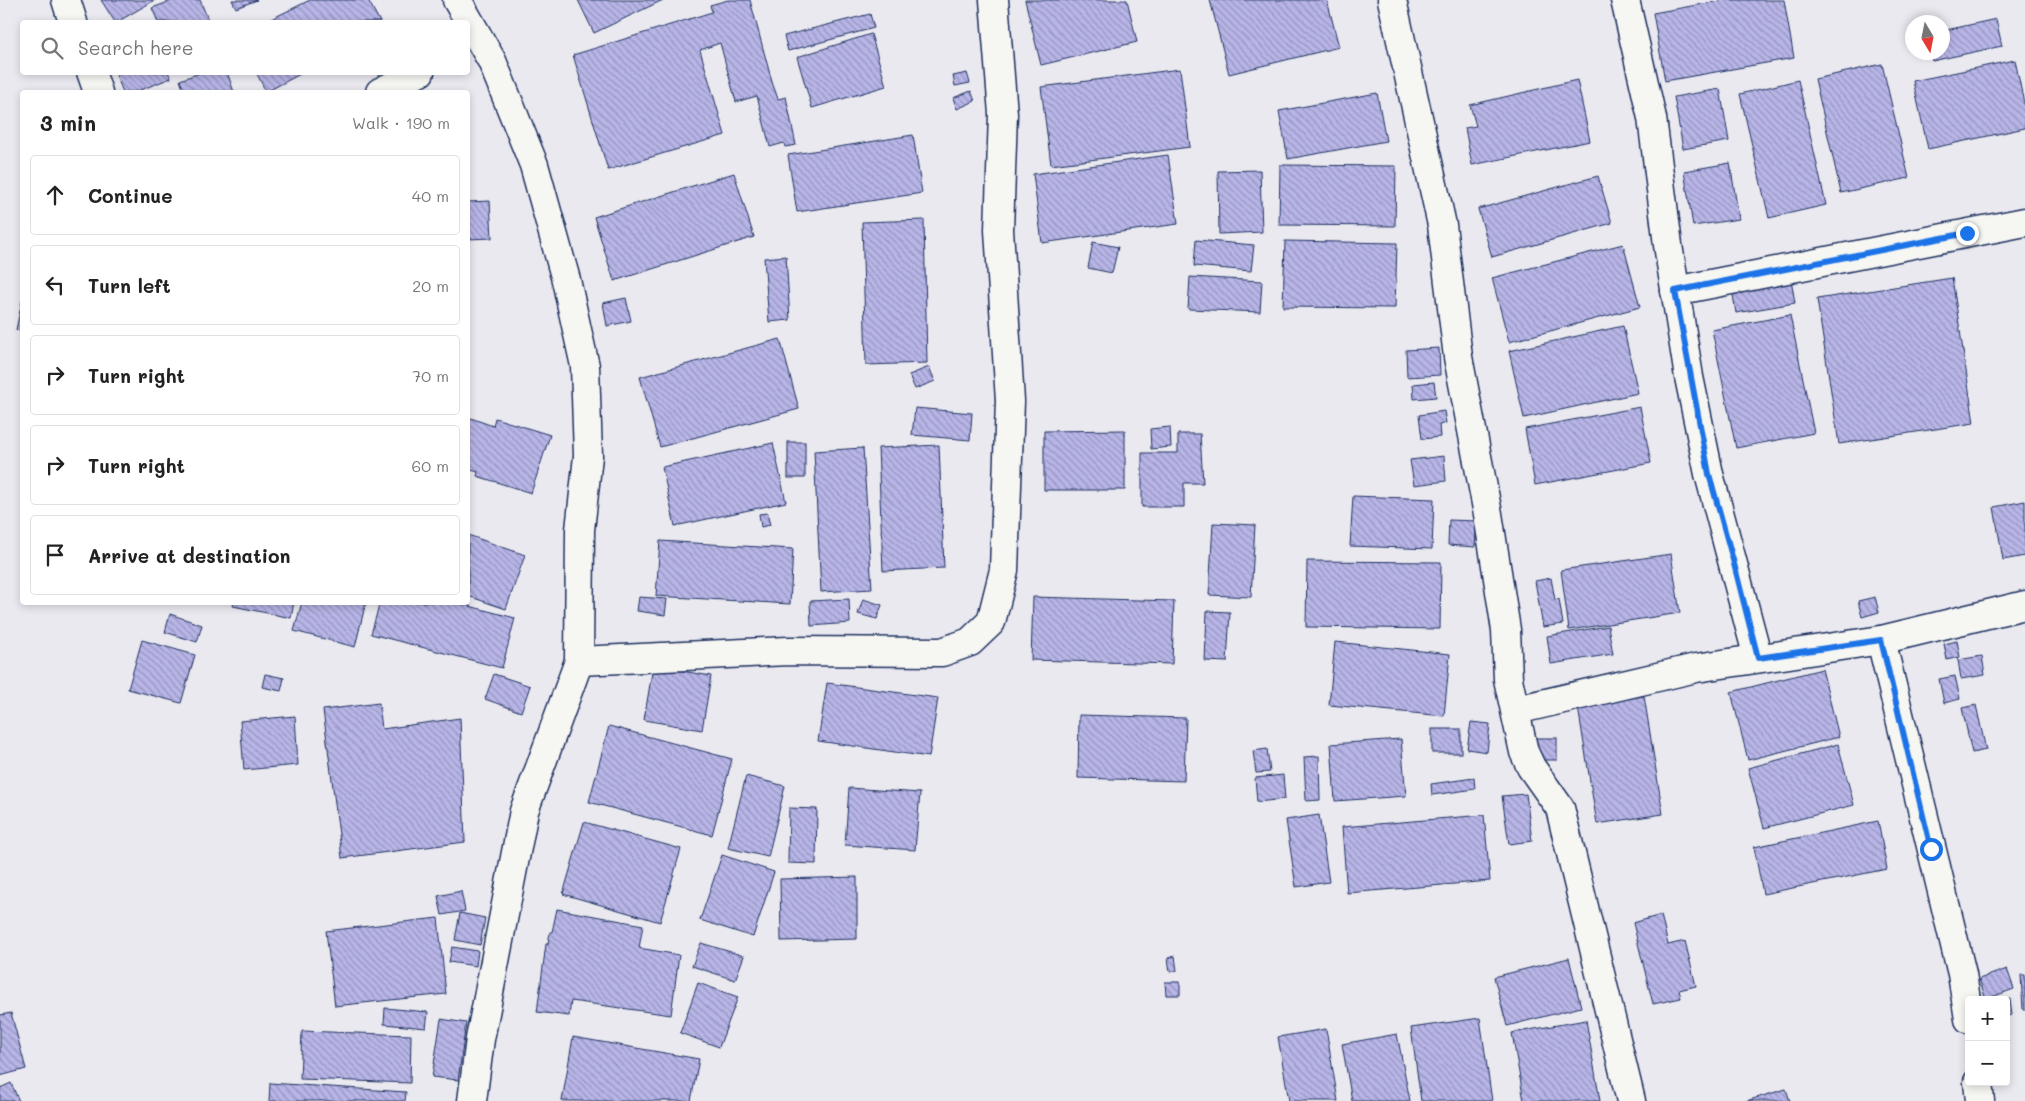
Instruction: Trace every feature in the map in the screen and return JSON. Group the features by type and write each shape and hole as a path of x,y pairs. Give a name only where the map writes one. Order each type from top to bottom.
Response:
{"street":[{"path":"66,0 72,20"},
{"path":"579,661 788,651 942,652 970,642 991,622 1004,570 1010,401 999,230 1004,114 994,0"},
{"path":"1392,0 1442,224 1458,357 1488,514 1506,630 1508,679 1527,760 1560,808 1631,1101"},
{"path":"1625,0 1652,118 1675,291 1709,474 1758,658"},
{"path":"459,6 467,20"},
{"path":"470,24 492,61 534,166 566,280 585,366 588,456 580,530 579,661 524,811 480,1039 472,1101"},
{"path":"92,75 97,90"},
{"path":"384,90 414,75"},
{"path":"1675,291 2025,222"},
{"path":"1516,710 1696,668 1881,640 2025,606"},
{"path":"1881,640 1962,974 1965,996"},
{"path":"1978,1086 1980,1101"}],"building":[{"path":"101,0 155,0 120,20 114,20"},
{"path":"174,0 200,0 208,20 157,20 152,8"},
{"path":"232,0 257,0 236,8"},
{"path":"310,0 368,0 379,20 269,20"},
{"path":"578,0 663,0 594,33"},
{"path":"728,0 750,0 778,99 786,97 796,145 785,147 784,143 770,147 757,96 736,102 720,43 700,50 725,135 608,170 573,55 712,12 710,5"},
{"path":"1025,0 1127,0 1137,42 1041,65"},
{"path":"1210,0 1327,0 1339,47 1229,74"},
{"path":"1725,0 1784,0 1794,58 1665,81 1653,13"},
{"path":"870,14 874,28 788,51 784,36"},
{"path":"1996,19 2002,46 1950,57 1950,29"},
{"path":"871,34 886,86 812,108 797,57"},
{"path":"2015,60 2025,108 2025,128 1928,149 1913,81"},
{"path":"1882,64 1909,178 1841,193 1815,79"},
{"path":"1180,69 1190,147 1051,165 1041,87"},
{"path":"967,73 970,83 955,86 953,76"},
{"path":"116,75 170,75 171,78 140,90 122,90"},
{"path":"194,75 228,75 233,90 183,90 180,80"},
{"path":"258,75 298,75 270,90 265,90"},
{"path":"1577,80 1590,141 1472,165 1465,128 1476,126 1470,105"},
{"path":"1798,80 1826,205 1769,218 1740,94"},
{"path":"1720,89 1729,141 1683,149 1674,97"},
{"path":"971,91 975,101 957,109 953,98"},
{"path":"1377,93 1386,141 1288,159 1279,111"},
{"path":"913,135 922,193 797,212 788,155"},
{"path":"1168,155 1178,224 1042,243 1033,174"},
{"path":"1730,163 1739,219 1693,226 1684,171"},
{"path":"1280,165 1396,166 1395,226 1279,225"},
{"path":"1260,170 1262,232 1219,234 1218,171"},
{"path":"734,173 754,237 614,281 594,217"},
{"path":"1598,176 1612,223 1492,257 1478,209"},
{"path":"490,201 492,238 470,239 470,202"},
{"path":"924,220 927,363 866,365 862,222"},
{"path":"1196,240 1254,245 1251,271 1194,266"},
{"path":"1285,241 1397,243 1395,308 1283,307"},
{"path":"1093,242 1118,247 1112,273 1088,268"},
{"path":"1623,244 1640,307 1509,342 1492,278"},
{"path":"786,256 790,320 769,322 764,258"},
{"path":"1190,277 1262,281 1260,312 1188,309"},
{"path":"1952,278 1974,423 1839,444 1817,299"},
{"path":"1791,279 1795,303 1736,313 1732,289"},
{"path":"626,298 631,321 607,326 603,303"},
{"path":"20,311 20,331 16,330"},
{"path":"1790,315 1814,433 1736,448 1712,330"},
{"path":"1623,326 1638,393 1524,418 1509,351"},
{"path":"780,339 799,409 660,447 640,377"},
{"path":"1439,348 1440,375 1407,377 1406,350"},
{"path":"929,367 935,381 915,389 909,375"},
{"path":"1434,382 1436,397 1414,399 1413,384"},
{"path":"1640,407 1651,463 1535,485 1525,429"},
{"path":"915,408 972,413 970,440 912,435"},
{"path":"1444,411 1446,423 1439,425 1440,437 1422,439 1419,415"},
{"path":"470,418 493,426 495,418 550,435 531,493 477,476 478,472 470,470"},
{"path":"1170,427 1171,447 1151,449 1150,429"},
{"path":"1125,430 1125,490 1044,490 1044,431"},
{"path":"1178,434 1200,434 1203,483 1184,483 1184,507 1142,507 1142,453 1178,453"},
{"path":"788,442 805,442 805,478 788,478"},
{"path":"773,443 786,502 675,526 662,467"},
{"path":"939,445 944,568 883,571 878,448"},
{"path":"863,448 872,589 821,592 814,451"},
{"path":"1444,456 1446,481 1414,485 1410,460"},
{"path":"1353,496 1434,499 1432,549 1350,546"},
{"path":"2025,501 2025,556 2003,560 1994,507"},
{"path":"767,513 770,525 761,527 759,514"},
{"path":"1449,520 1477,521 1475,547 1448,545"},
{"path":"1213,523 1255,525 1251,597 1209,595"},
{"path":"470,536 525,555 506,609 470,597"},
{"path":"660,541 793,549 790,604 656,596"},
{"path":"1671,554 1680,613 1569,630 1561,570"},
{"path":"1307,561 1441,562 1440,629 1306,627"},
{"path":"1551,578 1555,600 1559,599 1563,624 1543,627 1535,581"},
{"path":"639,597 667,599 665,615 637,611"},
{"path":"1033,597 1174,601 1172,664 1031,660"},
{"path":"1875,597 1879,612 1862,617 1858,601"},
{"path":"849,599 850,623 811,626 810,601"},
{"path":"863,599 882,605 877,619 858,614"},
{"path":"233,605 293,605 291,618"},
{"path":"301,605 365,605 355,647 294,631"},
{"path":"379,605 465,605 515,618 502,668 371,634"},
{"path":"1207,611 1230,612 1227,662 1205,661"},
{"path":"170,614 202,625 197,642 165,632"},
{"path":"1608,626 1613,654 1551,664 1547,636"},
{"path":"142,640 195,655 181,703 128,689"},
{"path":"1957,641 1960,657 1947,660 1944,644"},
{"path":"1335,642 1450,654 1444,716 1329,705"},
{"path":"1982,656 1985,675 1961,679 1958,660"},
{"path":"653,666 711,676 702,730 644,720"},
{"path":"1822,669 1839,737 1748,760 1731,692"},
{"path":"265,674 284,678 281,691 262,687"},
{"path":"494,674 530,686 521,712 485,699"},
{"path":"1955,676 1960,699 1944,703 1939,679"},
{"path":"827,683 938,698 929,757 818,741"},
{"path":"1644,696 1663,814 1597,824 1578,707"},
{"path":"379,703 382,729 460,718 465,842 342,858 323,710"},
{"path":"1976,705 1986,750 1972,753 1962,708"},
{"path":"1079,715 1186,718 1184,781 1078,778"},
{"path":"295,716 298,765 244,770 240,721"},
{"path":"1471,722 1490,724 1487,752 1467,749"},
{"path":"609,726 732,759 712,835 589,802"},
{"path":"1432,729 1461,729 1461,753 1432,753"},
{"path":"1535,738 1557,738 1557,760 1535,760"},
{"path":"1401,739 1406,796 1335,801 1331,744"},
{"path":"1838,744 1854,805 1764,828 1748,768"},
{"path":"1267,749 1270,772 1256,773 1253,751"},
{"path":"1319,756 1320,800 1306,801 1304,757"},
{"path":"1283,775 1285,799 1257,802 1255,778"},
{"path":"746,776 785,786 768,857 728,848"},
{"path":"1474,778 1475,789 1432,795 1431,784"},
{"path":"849,788 920,793 915,850 845,845"},
{"path":"1526,794 1532,841 1509,844 1502,796"},
{"path":"789,808 817,809 816,864 788,863"},
{"path":"1319,815 1329,882 1296,887 1286,820"},
{"path":"1484,815 1490,881 1347,893 1342,827"},
{"path":"1878,821 1887,869 1763,894 1754,847"},
{"path":"584,822 681,849 660,922 563,894"},
{"path":"722,855 774,872 753,937 700,920"},
{"path":"857,877 857,939 781,941 780,879"},
{"path":"461,891 465,911 442,915 438,896"},
{"path":"557,909 643,925 639,948 679,955 671,1015 571,1001 569,1016 537,1012 546,944 548,944 550,932 552,932"},
{"path":"460,913 485,918 480,945 455,940"},
{"path":"1661,915 1668,945 1685,941 1696,986 1679,990 1681,998 1653,1004 1633,923"},
{"path":"438,918 446,994 335,1006 326,931"},
{"path":"701,943 744,956 735,980 692,966"},
{"path":"452,947 478,951 476,966 449,962"},
{"path":"1175,956 1177,971 1170,972 1168,958"},
{"path":"1569,958 1581,1007 1507,1026 1494,977"},
{"path":"2007,969 2014,989 1994,996 1985,996 1979,979"},
{"path":"2021,975 2025,975 2025,1010 2023,1010"},
{"path":"1165,982 1180,982 1180,995 1166,995"},
{"path":"698,983 738,997 719,1047 680,1033"},
{"path":"2010,999 2012,1015 2010,1015"},
{"path":"385,1008 428,1012 426,1028 384,1024"},
{"path":"11,1013 26,1069 0,1076 0,1015"},
{"path":"1480,1018 1492,1101 1421,1101 1411,1028"},
{"path":"441,1019 466,1023 458,1080 432,1077"},
{"path":"1586,1020 1600,1101 1524,1101 1512,1033"},
{"path":"1326,1029 1338,1101 1289,1101 1278,1037"},
{"path":"302,1031 411,1035 410,1083 300,1079"},
{"path":"1397,1034 1410,1101 1352,1101 1342,1044"},
{"path":"573,1037 699,1059 691,1101 562,1101"},
{"path":"11,1083 19,1101 0,1101 0,1088"},
{"path":"270,1083 406,1092 405,1101 269,1101"},
{"path":"1786,1089 1790,1101 1746,1101"}],"route":[{"path":"1931,849 1881,640 1758,658 1709,474 1689,377 1675,291 1967,233"}]}
